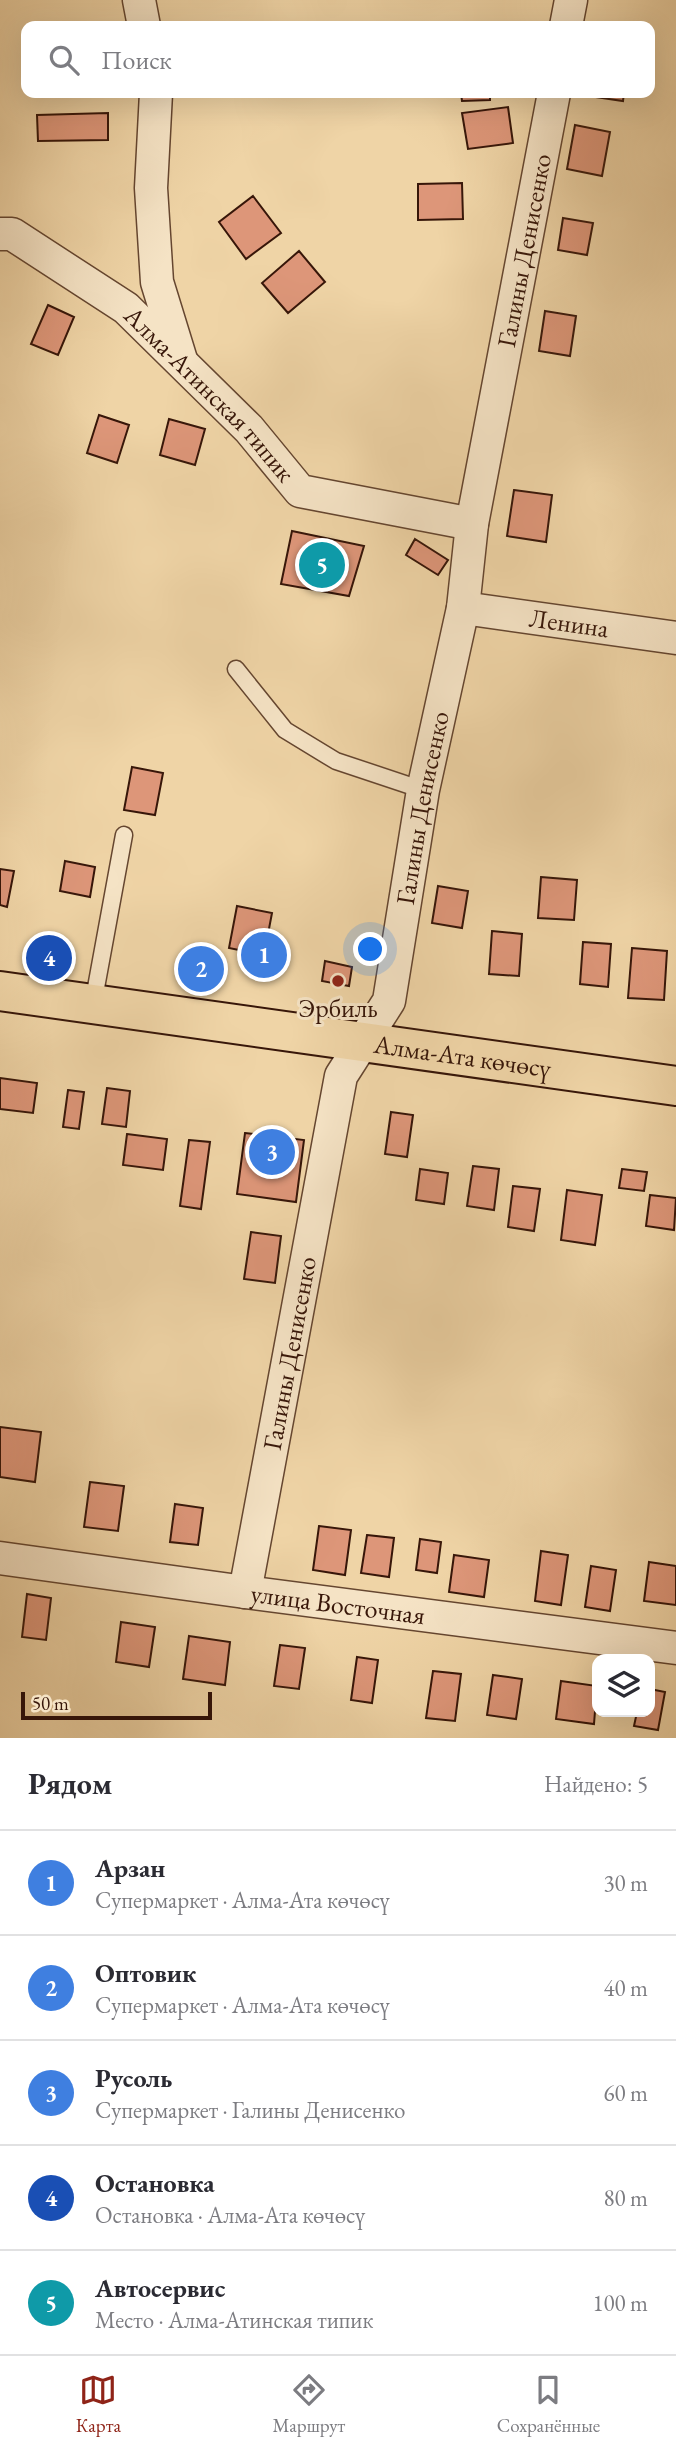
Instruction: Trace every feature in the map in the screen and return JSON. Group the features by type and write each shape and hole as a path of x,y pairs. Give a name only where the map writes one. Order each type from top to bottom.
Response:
{"highway":[{"name":"Алма-Ата көчөсү","path":"0,991 676,1086"}],"street":[{"path":"139,0 143,21"},
{"path":"567,21 571,0"},
{"path":"156,98 151,188 157,282 182,363"},
{"name":"Галины Денисенко","path":"245,1592 341,1076 389,1001 423,790 463,607 472,524 553,98"},
{"name":"Алма-Атинская типик","path":"0,234 12,234 126,308 249,429 300,491 472,524"},
{"name":"Ленина","path":"463,607 676,638"},
{"name":"улица Восточная","path":"0,1558 676,1648"}],"lane":[{"path":"236,669 285,730 336,761 423,790"},
{"path":"93,1004 124,835"}],"building":[{"path":"462,98 490,98 490,100 462,101"},
{"path":"602,98 623,98 623,101"},
{"path":"508,107 513,143 468,149 462,113"},
{"path":"108,113 108,140 38,141 37,115"},
{"path":"575,125 610,132 602,176 567,169"},
{"path":"462,183 463,219 418,220 418,184"},
{"path":"253,196 281,233 246,259 219,222"},
{"path":"563,218 593,223 587,255 558,250"},
{"path":"299,251 325,282 288,313 262,283"},
{"path":"48,305 74,317 58,355 31,344"},
{"path":"545,311 576,316 570,356 539,351"},
{"path":"99,415 129,425 117,463 87,453"},
{"path":"169,419 205,429 195,465 160,455"},
{"path":"514,490 552,495 546,542 507,536"},
{"path":"292,531 364,546 349,596 281,584"},
{"path":"415,539 448,560 438,575 406,555"},
{"path":"132,767 163,773 155,815 124,810"},
{"path":"65,861 95,867 90,897 60,891"},
{"path":"0,869 14,871 7,907 0,905"},
{"path":"541,877 577,880 574,920 538,918"},
{"path":"438,886 468,891 462,928 432,923"},
{"path":"237,906 272,913 264,955 229,948"},
{"path":"492,931 522,934 519,976 489,974"},
{"path":"583,942 611,944 608,987 580,984"},
{"path":"632,948 667,951 664,1000 628,998"},
{"path":"325,961 352,967 349,986 322,981"},
{"path":"0,1078 37,1083 33,1113 0,1109"},
{"path":"107,1088 130,1091 126,1127 102,1124"},
{"path":"68,1090 84,1092 79,1129 63,1127"},
{"path":"391,1112 413,1115 407,1157 385,1154"},
{"path":"245,1133 304,1140 296,1202 237,1194"},
{"path":"127,1134 167,1139 163,1170 123,1165"},
{"path":"189,1140 210,1142 201,1209 180,1206"},
{"path":"473,1166 499,1169 494,1210 467,1206"},
{"path":"420,1169 448,1173 444,1204 416,1200"},
{"path":"622,1169 647,1172 644,1191 619,1188"},
{"path":"513,1186 540,1189 534,1231 508,1227"},
{"path":"567,1190 602,1195 595,1245 561,1240"},
{"path":"650,1195 676,1198 674,1230 646,1226"},
{"path":"251,1232 281,1236 275,1283 244,1279"},
{"path":"0,1427 41,1432 35,1482 0,1477"},
{"path":"90,1482 124,1486 118,1531 84,1527"},
{"path":"175,1504 203,1508 198,1545 170,1542"},
{"path":"319,1526 351,1530 345,1575 313,1570"},
{"path":"367,1535 394,1538 389,1577 361,1573"},
{"path":"420,1539 441,1542 437,1573 416,1570"},
{"path":"541,1551 568,1555 561,1605 535,1601"},
{"path":"454,1555 489,1560 484,1597 449,1592"},
{"path":"649,1562 676,1566 676,1605 644,1601"},
{"path":"591,1566 616,1570 610,1611 585,1607"},
{"path":"27,1594 51,1598 46,1640 22,1637"},
{"path":"121,1622 155,1627 149,1667 116,1662"},
{"path":"189,1636 230,1642 225,1685 183,1679"},
{"path":"280,1645 305,1648 299,1689 274,1686"},
{"path":"357,1657 378,1660 372,1703 351,1700"},
{"path":"433,1671 461,1674 455,1721 426,1718"},
{"path":"493,1675 522,1679 516,1719 487,1715"},
{"path":"561,1681 592,1685 594,1724 556,1719"},
{"path":"655,1690 665,1692 658,1730 634,1726 636,1717 655,1717"}],"place":[{"name":"Автосервис","path":"322,565"},
{"name":"Арзан","path":"264,955"},
{"name":"Остановка","path":"49,958"},
{"name":"Оптовик","path":"201,969"},
{"name":"Эрбиль","path":"338,981"},
{"name":"Русоль","path":"272,1152"}]}
